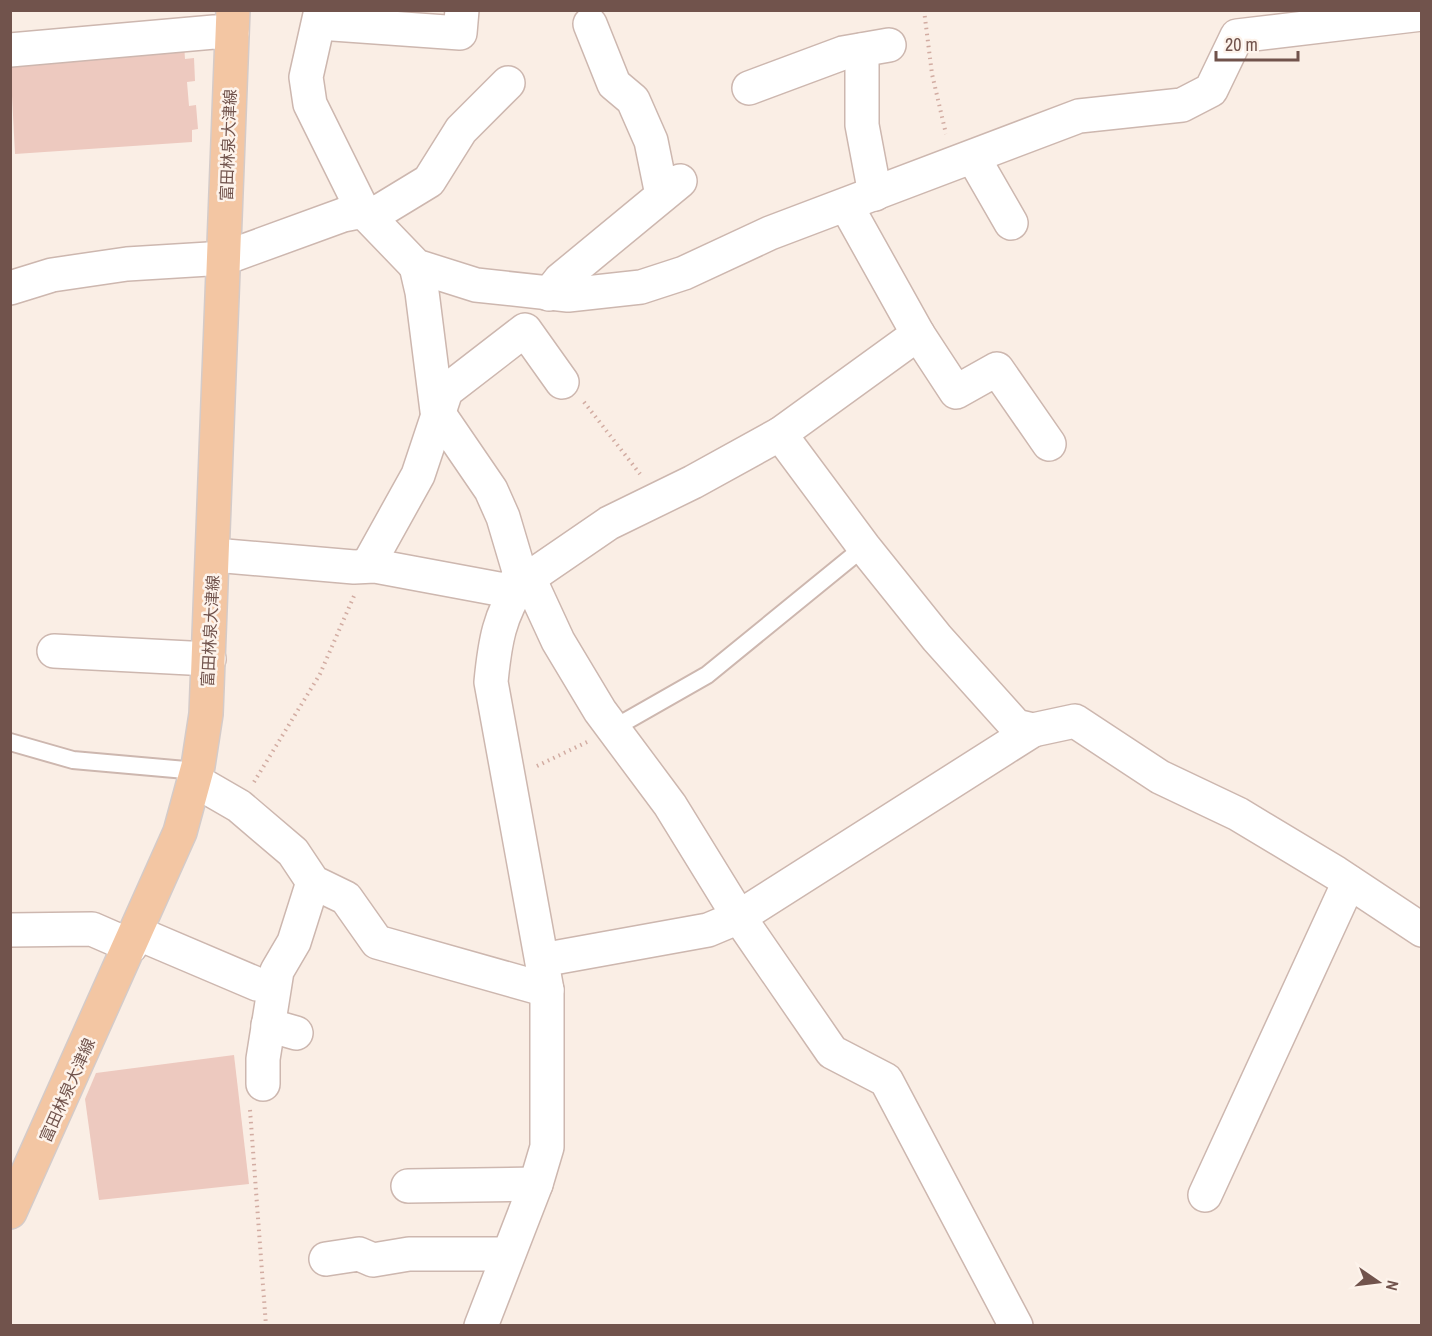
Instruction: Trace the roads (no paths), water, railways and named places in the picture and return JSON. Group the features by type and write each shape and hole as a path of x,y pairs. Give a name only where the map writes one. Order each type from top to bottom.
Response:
{"main road":[{"name":"富田林泉大津線","path":"10,1212 180,832 195,776 206,714 209,659 233,22"}],"street":[{"path":"462,10 460,33 320,17 306,76 310,104 363,211 416,266 476,285 549,294 641,287 684,273 770,233 1079,116 1182,105 1211,90 1237,36 1422,14"},
{"path":"10,50 214,32 233,22"},
{"path":"549,294 560,280 672,188 633,100 603,88 590,24"},
{"path":"749,88 843,53 875,48 862,125 860,200 918,334 956,392 998,369 1048,444"},
{"path":"10,288 52,275 127,264 225,258 343,215 363,211 378,212 429,181 461,130 501,99"},
{"path":"963,161 1011,223"},
{"path":"416,266 422,292 437,411 491,490 503,517 522,581 534,589 558,641 600,711 670,805 739,917 832,1052 886,1080 1016,1326"},
{"path":"368,565 418,475 437,411 446,391 525,330 562,382"},
{"path":"214,555 354,567 368,565 504,590 522,581 609,523 780,434 918,334"},
{"path":"780,434 864,547 1002,713 1016,726 1033,730"},
{"path":"481,1326 536,1184 547,1147 544,975 491,682 495,638 507,605 522,581"},
{"path":"54,651 209,659"},
{"path":"195,776 239,806 293,852 313,882 346,898 377,942 544,975 708,930 739,917 1033,730 1075,721 1160,777 1238,814 1422,930"},
{"path":"263,1084 263,1059 282,1029 277,971 294,942 313,882"},
{"path":"1205,1195 1349,882"},
{"path":"10,930 92,929 134,939 257,984"},
{"path":"408,1186 536,1184"},
{"path":"326,1259 359,1254 373,1260 409,1254 508,1254"}],"lane":[{"path":"614,728 707,675 864,547"},
{"path":"10,742 73,760 195,776"}]}
